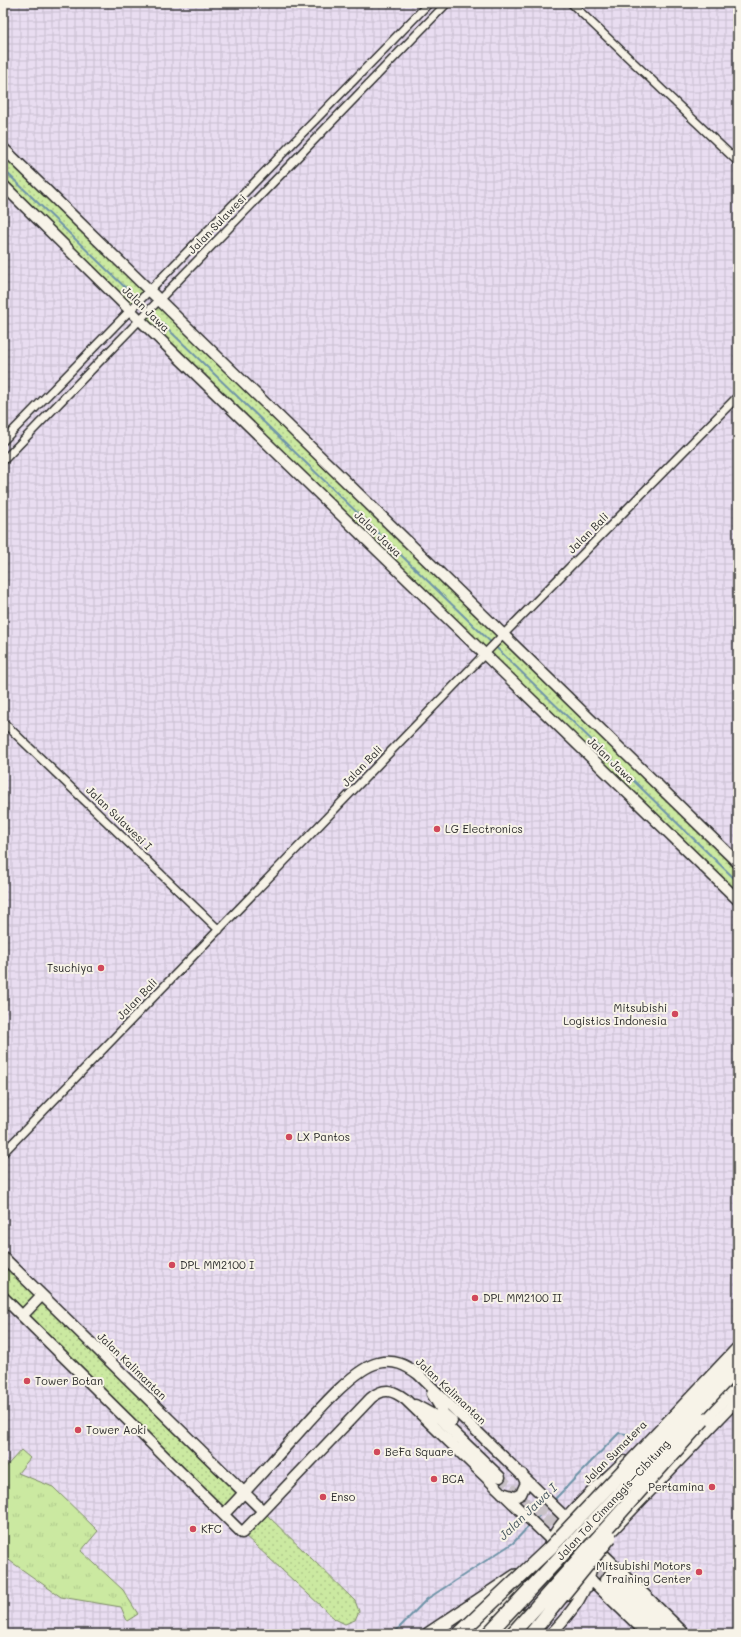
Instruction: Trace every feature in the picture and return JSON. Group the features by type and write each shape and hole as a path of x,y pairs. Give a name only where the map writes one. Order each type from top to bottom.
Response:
{"highway":[{"path":"470,1634 548,1548 738,1347"},
{"name":"Jalan Tol Cimanggis–Cibitung","path":"488,1634 738,1367"},
{"path":"512,1634 703,1420 738,1383"},
{"path":"531,1634 703,1420"},
{"path":"432,1633 524,1571 548,1548"},
{"path":"459,1634 548,1548"},
{"path":"475,1634 519,1582"}],"street":[{"name":"Jalan Sulawesi","path":"3,441 429,3"},
{"name":"Jalan Sulawesi","path":"3,461 447,3"},
{"path":"571,3 738,162"},
{"name":"Jalan Jawa","path":"3,148 147,293 501,637 738,863"},
{"name":"Jalan Jawa","path":"3,185 488,652 738,900"},
{"name":"Jalan Bali","path":"3,1153 501,637 738,396"},
{"name":"Jalan Sulawesi I","path":"3,722 219,930"},
{"name":"Jalan Kalimantan","path":"3,1257 263,1511"},
{"path":"22,1316 42,1295"},
{"path":"3,1297 242,1533 378,1392 386,1389 395,1391 405,1400 538,1528 551,1557 564,1570 574,1569 738,1399"},
{"name":"Jalan Sumatera","path":"519,1582 548,1548 566,1518 738,1347"},
{"name":"Jalan Kalimantan","path":"224,1514 322,1408 361,1371 378,1363 394,1362 407,1366 424,1380 521,1472 566,1518"},
{"path":"405,1400 439,1418 502,1475 444,1414 424,1380"},
{"path":"500,1492 511,1496 521,1494 526,1483 521,1472"},
{"path":"551,1634 574,1609 588,1583 596,1547"},
{"path":"596,1547 685,1634"},
{"path":"574,1569 647,1634"},
{"path":"660,1634 607,1577 671,1634"},
{"path":"500,1634 520,1616 588,1583"}],"shaded area":[{"path":"3,3 738,3 738,1634 417,1634 415,1632 412,1634 3,1634"}],"green space":[{"path":"3,148 149,291 130,310 3,185"},
{"path":"159,300 738,863 738,900 140,320"},
{"path":"3,1257 244,1492 224,1514 3,1297"},
{"path":"21,1450 30,1458 18,1473 53,1487 98,1531 81,1551 123,1590 138,1614 127,1621 121,1607 61,1597 3,1556 3,1470"},
{"path":"263,1511 355,1601 359,1611 355,1620 345,1624 335,1619 242,1533"}],"waterway":[{"path":"3,169 738,882"},
{"name":"Jalan Jawa I","path":"553,1501 619,1433 634,1435"},
{"name":"Jalan Jawa I","path":"535,1520 548,1506"},
{"name":"Jalan Jawa I","path":"393,1634 427,1599 513,1543 530,1525"}],"tunnel":[{"path":"500,1477 605,1580"},
{"path":"538,1506 610,1574"}],"place":[{"name":"LG Electronics","path":"437,829"},
{"name":"Tsuchiya","path":"101,968"},
{"name":"Mitsubishi Logistics Indonesia","path":"675,1014"},
{"name":"LX Pantos","path":"289,1137"},
{"name":"DPL MM2100 I","path":"172,1265"},
{"name":"DPL MM2100 II","path":"475,1298"},
{"name":"Tower Botan","path":"27,1381"},
{"name":"Tower Aoki","path":"78,1430"},
{"name":"BeFa Square","path":"377,1452"},
{"name":"BCA","path":"434,1479"},
{"name":"Pertamina","path":"712,1487"},
{"name":"Enso","path":"323,1497"},
{"name":"KFC","path":"193,1529"},
{"name":"Mitsubishi Motors Training Center","path":"699,1572"}]}
